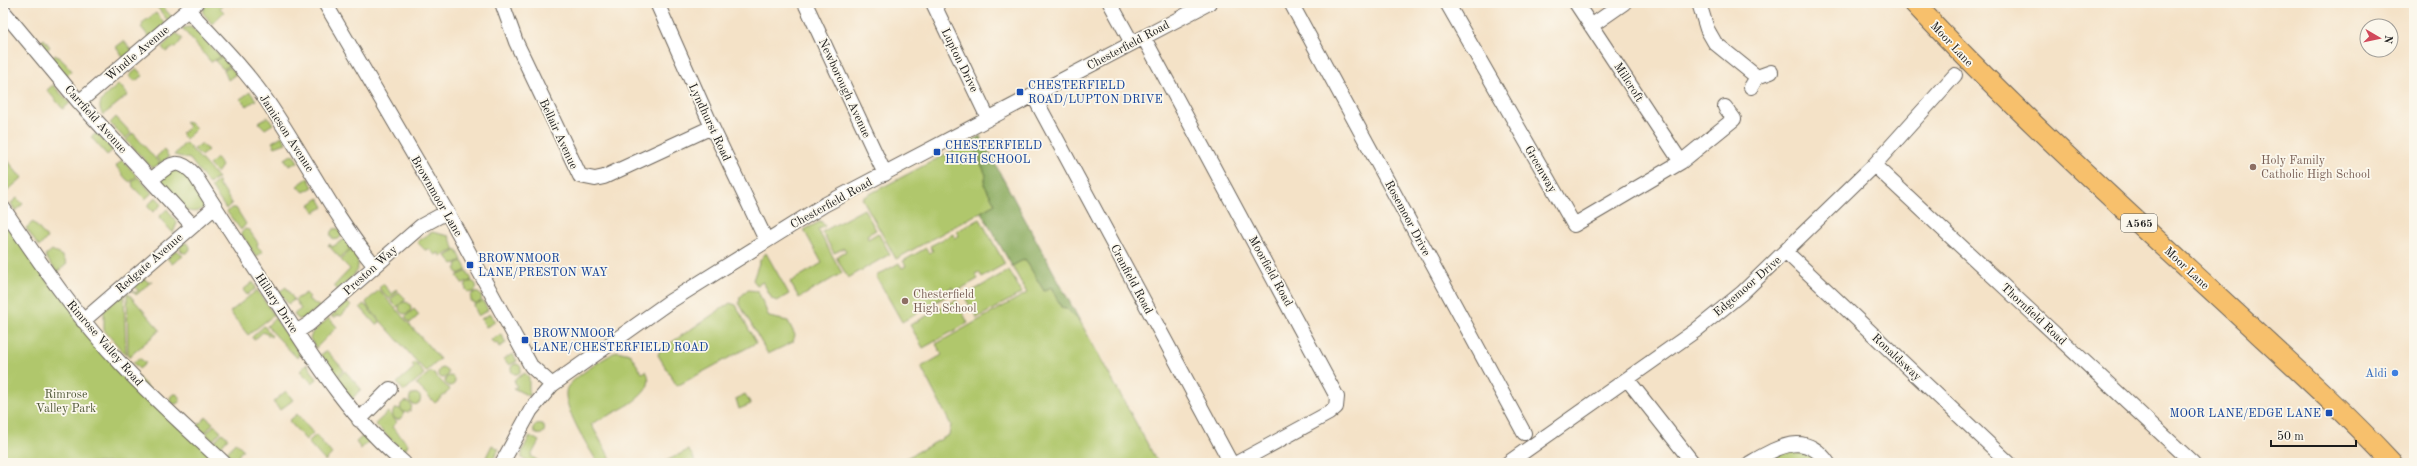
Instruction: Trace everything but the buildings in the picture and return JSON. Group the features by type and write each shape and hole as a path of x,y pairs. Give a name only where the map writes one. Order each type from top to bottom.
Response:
{"highway":[{"name":"Moor Lane","path":"1914,3 1968,61 2091,179 2369,438 2392,463"}],"street":[{"name":"Brownmoor Lane","path":"325,3 447,212 531,366 552,385"},
{"name":"Bellair Avenue","path":"502,3 516,42 580,176 595,179 604,177 712,127"},
{"name":"Lyndhurst Road","path":"657,3 712,127 766,240"},
{"name":"Newborough Avenue","path":"805,3 885,174"},
{"name":"Lupton Drive","path":"933,3 988,118"},
{"name":"Moorfield Road","path":"1110,3 1138,40 1337,397 1336,407 1330,413 1237,463"},
{"name":"Chesterfield Road","path":"507,462 531,410 552,385 618,336 766,240 824,205 1209,3"},
{"name":"Rosemoor Drive","path":"1291,3 1524,433"},
{"name":"Greenway","path":"1447,3 1574,225 1681,162"},
{"name":"Millcroft","path":"1576,3 1681,162"},
{"path":"1591,26 1624,3"},
{"path":"1699,3 1707,29 1715,43 1754,82 1770,72"},
{"name":"Windle Avenue","path":"79,102 192,6"},
{"name":"Jamieson Avenue","path":"192,6 269,103 348,231 374,265"},
{"name":"Carrfield Avenue","path":"3,11 79,102 152,179 192,225"},
{"name":"Edgemoor Drive","path":"1508,463 1695,331 1742,293 1874,165 1955,74"},
{"name":"Cranfield Road","path":"1033,95 1231,463"},
{"path":"1681,162 1734,119 1725,107"},
{"name":"Hillary Drive","path":"152,179 169,165 176,163 185,165 194,174 327,378 359,420 384,447 404,463"},
{"name":"Thornfield Road","path":"1874,165 2193,463"},
{"name":"Redgate Avenue","path":"83,320 192,225 215,207"},
{"name":"Rimrose Valley Road","path":"3,208 42,266 83,320 122,366 224,463"},
{"name":"Preston Way","path":"296,332 309,324 374,265 421,226 447,212"},
{"name":"Ronaldsway","path":"1786,252 2009,463"},
{"path":"1627,379 1693,463"},
{"path":"359,420 390,390"},
{"path":"2369,438 2378,463"},
{"path":"1759,461 1791,444 1801,443 1816,448 1828,463"}],"green space":[{"path":"154,3 159,3 172,17 168,21"},
{"path":"206,3 220,3 222,5 220,8 224,12 212,24 203,13"},
{"path":"156,13 165,24 150,38 141,27 143,25 142,23"},
{"path":"190,27 198,32 221,57 211,62 182,28"},
{"path":"176,33 182,38 178,45 166,52 162,47"},
{"path":"44,39 50,47 45,52 38,44"},
{"path":"124,41 133,52 125,60 116,47"},
{"path":"55,55 72,71 67,76 51,58"},
{"path":"222,57 229,66 223,69 215,61"},
{"path":"230,67 236,74 228,80 224,70"},
{"path":"137,69 143,76 135,81 129,76"},
{"path":"119,84 128,95 103,115 100,110 101,101"},
{"path":"53,85 70,103 63,109 47,90"},
{"path":"250,92 256,100 247,106 240,99"},
{"path":"116,117 131,133 125,139 110,123"},
{"path":"268,117 273,124 265,129 258,122"},
{"path":"185,122 190,123 196,129 186,139 181,134 189,127"},
{"path":"97,133 113,150 107,155 91,137"},
{"path":"133,133 160,164 152,168 126,140"},
{"path":"282,136 286,143 275,147 272,142"},
{"path":"980,136 1081,323 1066,308 1061,307 1051,287 1044,291 1025,259 1012,266 981,212 995,204 984,184 986,175 971,141"},
{"path":"971,141 986,175 984,184 995,204 896,259 862,198"},
{"path":"185,143 218,178 209,184 190,159 174,155"},
{"path":"201,144 208,150 201,156 194,149"},
{"path":"164,150 169,157 161,163 156,157"},
{"path":"293,154 298,162 289,166 285,159"},
{"path":"6,158 18,174 23,177 5,193 3,159"},
{"path":"216,158 222,166 217,173 209,165"},
{"path":"122,160 137,176 130,182 116,166"},
{"path":"183,170 207,202 201,210 192,212 186,210 161,181 168,172"},
{"path":"138,177 152,193 145,199 133,187 132,182"},
{"path":"308,178 313,187 304,192 297,186"},
{"path":"218,181 220,188 222,188 232,203 226,209 211,187"},
{"path":"156,197 162,204 153,212 147,206"},
{"path":"17,198 23,204 15,211 11,203"},
{"path":"319,198 324,207 315,212 309,205"},
{"path":"231,208 236,208 246,224 241,230 227,212"},
{"path":"167,209 177,223 173,233 159,217"},
{"path":"864,209 876,230 867,235 868,239 878,233 890,254 848,278 836,257 846,251 844,248 834,253 822,232"},
{"name":"Rimrose Valley Park","path":"3,217 47,281 219,463 3,463"},
{"path":"980,219 1005,264 982,277 979,272 975,274 978,279 955,292 952,287 948,289 951,294 928,306 926,302 922,304 924,309 902,322 876,276 899,263 902,268 906,266 903,261 926,248 929,253 933,251 930,246 953,234 955,238 959,236 957,231"},
{"path":"821,221 825,226 818,230 842,273 799,298 790,282 822,263 804,230"},
{"path":"33,222 47,238 39,247 26,228"},
{"path":"336,228 340,230 342,234 340,238 336,240 332,238 330,234 332,230"},
{"path":"245,229 249,230 258,243 257,246 263,252 256,257 241,233"},
{"path":"432,232 449,236 455,250 441,256 439,253 435,255 429,249 425,250 417,242"},
{"path":"345,239 351,248 340,258 328,245 330,244 332,247"},
{"path":"183,243 187,243 189,244 189,252 183,253 180,250 180,246"},
{"path":"351,249 356,256 358,267 353,276 338,290 334,286 350,269 341,260"},
{"path":"52,250 62,256 67,264 57,272 45,256"},
{"path":"177,250 183,256 172,264 167,258"},
{"path":"457,250 462,260 453,264 446,256"},
{"path":"766,253 789,294 777,301 772,299 763,282 757,285 753,280 760,260"},
{"path":"1025,259 1044,291 1051,287 1061,307 1066,308 1081,323 1158,463 897,463 949,435 951,425 921,367 942,355 936,344 1027,293 1012,266"},
{"path":"462,261 467,270 458,274 455,268 457,267 456,264"},
{"path":"1009,270 1022,293 977,318 964,296"},
{"path":"467,271 472,280 463,284 457,276"},
{"path":"144,278 148,282 152,281 136,295 130,289 136,293 138,291 134,285"},
{"path":"253,282 256,288 247,295 243,290"},
{"path":"469,282 473,282 475,283 475,291 469,292 466,289 466,285"},
{"path":"383,284 392,294 397,289 398,291 389,299 379,288"},
{"path":"286,287 294,300 288,304 279,292"},
{"path":"257,290 274,315 248,335 230,312"},
{"path":"379,290 440,359 426,372 368,307 366,302"},
{"path":"748,290 758,291 769,317 788,321 795,335 793,342 768,354 739,303 740,297"},
{"path":"127,292 160,330 129,357 128,356"},
{"path":"399,292 406,299 397,307 390,300"},
{"path":"476,292 480,294 482,298 480,302 476,304 472,302 470,298 472,294"},
{"path":"306,293 310,297 308,299 320,307 303,319 298,319 294,314 301,309 295,300"},
{"path":"124,294 126,354 104,330 104,310"},
{"path":"956,300 968,323 923,348 910,325"},
{"path":"483,301 488,310 478,316 474,305"},
{"path":"347,302 351,306 341,316 338,315 334,318 331,316"},
{"path":"403,302 407,302 411,308 407,314 403,314 399,310 399,306"},
{"path":"730,303 736,305 756,343 677,386 658,355 660,350"},
{"path":"364,304 380,322 376,325 360,307"},
{"path":"414,309 419,315 410,323 405,317"},
{"path":"490,314 495,322 486,327 481,319"},
{"path":"275,318 300,354 297,358 267,326"},
{"path":"329,318 337,327 316,348 310,339 312,333"},
{"path":"264,326 272,336 271,337 263,332 254,340 252,337"},
{"path":"501,334 506,343 499,347 497,343 494,344 491,340"},
{"path":"327,351 344,370 335,378 320,355"},
{"path":"617,351 630,354 642,373 646,371 649,380 646,388 640,396 631,403 591,424 613,463 598,463 571,415 566,395 567,388 582,373"},
{"path":"513,354 517,361 509,365 503,359"},
{"path":"139,358 146,363 139,369 133,363"},
{"path":"415,362 424,374 404,391 397,383 415,367 412,365"},
{"path":"307,364 317,379 312,383 300,371"},
{"path":"514,364 518,364 520,365 520,373 514,374 511,371 511,367"},
{"path":"443,368 448,373 443,378 438,373"},
{"path":"345,371 361,389 352,399 336,379"},
{"path":"431,371 450,390 435,403 416,384"},
{"path":"525,373 529,377 529,396 513,388 517,387 514,380"},
{"path":"448,376 452,376 455,381 452,386 448,386 445,383 445,379"},
{"path":"286,391 293,400 280,410 273,402"},
{"path":"173,394 177,394 179,395 179,403 173,404 170,401 170,397"},
{"path":"413,394 417,394 419,395 419,403 413,404 410,401 410,397"},
{"path":"745,394 751,404 739,409 736,399"},
{"path":"404,402 408,402 410,403 410,411 404,412 401,409 401,405"},
{"path":"398,408 402,410 404,414 402,418 398,420 394,418 392,414 394,410"},
{"path":"388,412 397,422 392,427 408,444 404,452 375,424"},
{"path":"297,414 313,433 306,440 289,421"},
{"path":"206,417 213,423 205,433 197,426"},
{"path":"539,423 543,425 545,429 543,433 539,435 535,433 533,429 535,425"},
{"path":"214,425 221,431 213,440 206,434"},
{"path":"222,433 228,438 220,447 214,442"},
{"path":"316,435 332,454 325,461 308,442"},
{"path":"363,436 369,441 361,449 356,442"},
{"path":"530,436 539,441 531,456 541,463 528,463 522,458 522,451"},
{"path":"235,442 243,449 235,460 227,453"},
{"path":"492,445 499,449 493,460 486,457"},
{"path":"1798,447 1823,463 1772,463 1773,457"},
{"path":"688,450 693,456 695,463 662,463"}],"place":[{"name":"CHESTERFIELD ROAD/LUPTON DRIVE","path":"1020,92"},
{"name":"CHESTERFIELD HIGH SCHOOL","path":"937,152"},
{"name":"Holy Family Catholic High School","path":"2253,167"},
{"name":"BROWNMOOR LANE/PRESTON WAY","path":"470,265"},
{"name":"Chesterfield High School","path":"905,301"},
{"name":"BROWNMOOR LANE/CHESTERFIELD ROAD","path":"525,340"},
{"name":"Aldi","path":"2395,373"},
{"name":"MOOR LANE/EDGE LANE","path":"2329,413"}]}
